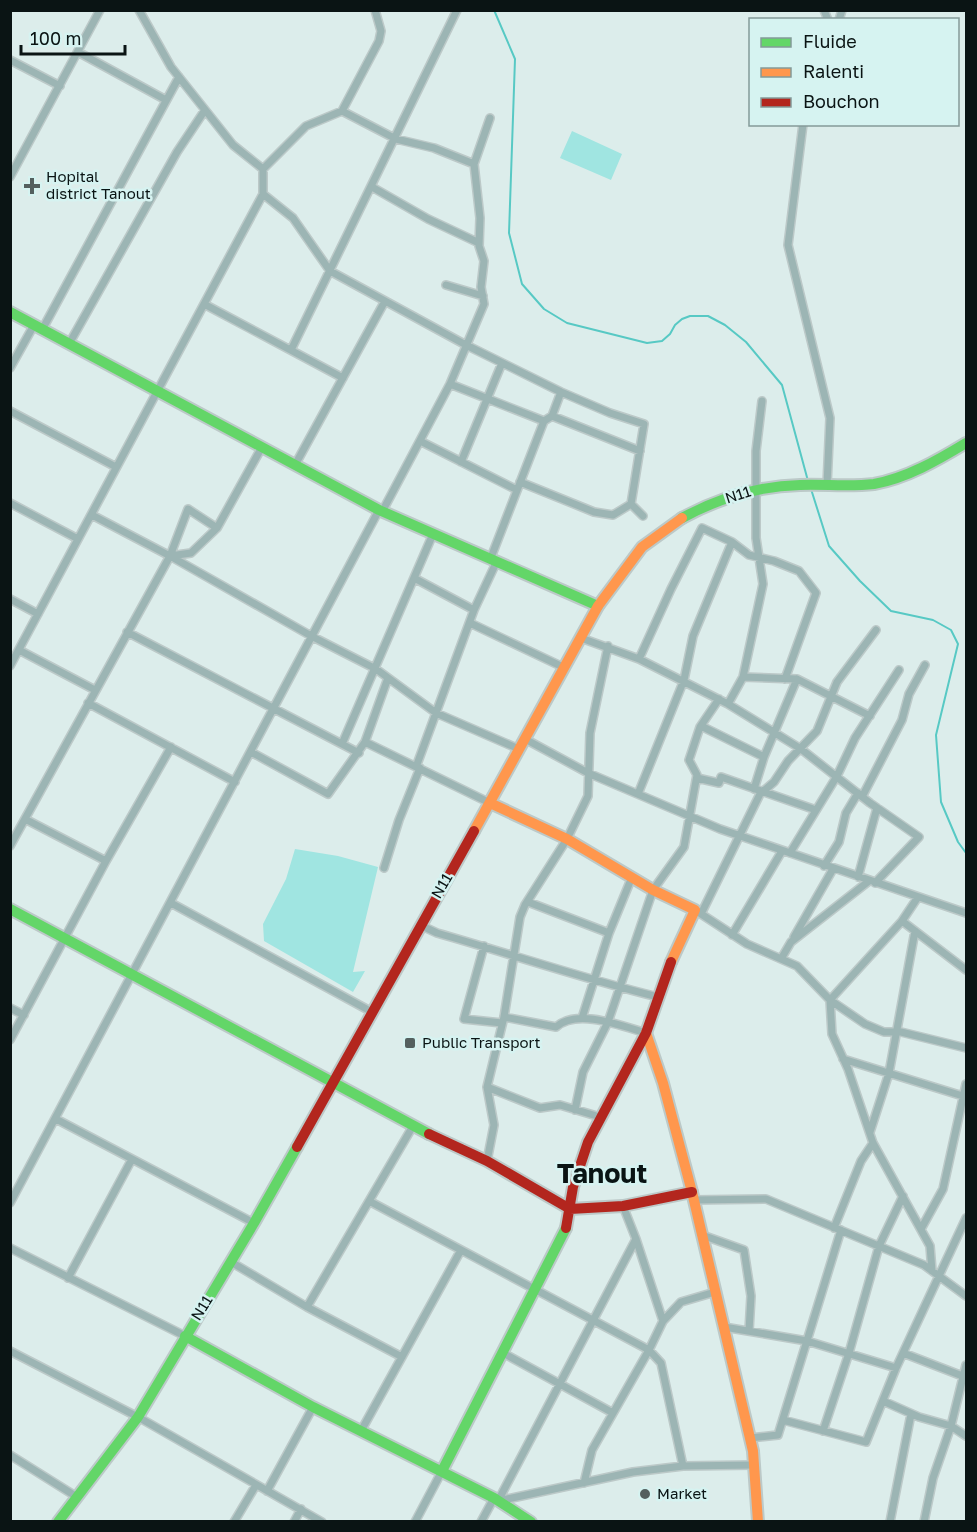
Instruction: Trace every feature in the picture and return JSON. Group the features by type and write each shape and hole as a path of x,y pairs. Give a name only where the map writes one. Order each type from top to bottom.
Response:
{"street":[{"path":"10,177 100,10"},
{"path":"139,10 171,67 233,145 263,169"},
{"path":"10,666 263,194 263,169 306,126 342,111 379,41 381,31 375,10"},
{"path":"291,351 457,10"},
{"path":"78,52 166,100"},
{"path":"10,60 60,86"},
{"path":"10,368 38,327 179,77"},
{"path":"69,344 177,152 205,110"},
{"path":"342,111 396,139 434,148 474,164"},
{"path":"10,1203 450,384 484,304 481,287 484,261 479,243 480,218 474,164 490,118"},
{"path":"803,126 788,245 830,418 822,485"},
{"path":"372,187 428,219 479,243"},
{"path":"263,194 293,218 330,272 466,345 561,392 610,413 644,424 632,504"},
{"path":"446,285 483,297"},
{"path":"295,465 385,302"},
{"path":"204,304 343,378"},
{"path":"10,312 380,511 598,606"},
{"path":"461,462 502,363"},
{"path":"450,384 544,421"},
{"path":"384,868 436,713 517,490 544,421 552,416 561,392"},
{"path":"728,704 743,677 763,584 756,538 756,451 762,401"},
{"path":"10,411 116,467"},
{"path":"552,416 640,451"},
{"path":"420,441 517,490"},
{"name":"N11","path":"58,1521 138,1417 231,1262 490,803 598,606 642,547 676,522 707,505 756,489 797,485 872,484 890,480 936,461 966,443"},
{"path":"170,556 191,553 217,528 262,447"},
{"path":"520,482 594,512 613,514 632,504"},
{"path":"10,503 78,539"},
{"path":"632,504 643,516"},
{"path":"10,846 170,556 188,508 217,528"},
{"path":"92,515 170,556 313,637 376,669 436,713 522,744 741,836 966,913"},
{"path":"639,659 670,589 702,528 732,542 749,555 759,556 799,571 816,593 784,679"},
{"path":"342,744 433,534"},
{"path":"638,794 684,680 693,636 732,542"},
{"path":"414,578 474,610"},
{"path":"10,599 38,614"},
{"path":"470,623 565,668"},
{"path":"415,1521 566,1230 573,1187 588,1142 646,1033 671,962 763,792 774,782 788,761 817,731 837,682 876,630"},
{"path":"127,632 359,753"},
{"path":"581,638 639,659 728,704 801,749 877,808 920,837 872,882 791,942"},
{"path":"487,1161 494,1125 487,1087 503,1020 520,917 567,839 588,796 590,733 608,646"},
{"path":"19,650 95,690"},
{"path":"824,866 839,842 846,813 860,795 902,720 909,694 925,665"},
{"path":"732,934 816,810 837,776 855,738 899,670"},
{"path":"743,677 797,679 870,716"},
{"path":"251,752 328,794 365,742 388,678"},
{"path":"754,789 764,757 797,679"},
{"path":"575,1110 583,1072 609,1022 653,890 684,847 697,778 689,760 701,726 719,699"},
{"path":"88,703 235,782"},
{"path":"701,726 764,757"},
{"path":"365,742 567,839 653,890 698,912 747,944 797,966 830,1000 865,1024 884,1032 895,1032 966,1048"},
{"path":"10,1040 106,861 171,747"},
{"path":"697,778 719,783 721,777 816,810"},
{"path":"858,877 877,808"},
{"path":"25,819 106,861"},
{"path":"781,959 833,868"},
{"path":"582,1018 593,978 632,877"},
{"path":"918,897 902,921 830,1000 832,1034 873,1143 930,1246 932,1271"},
{"path":"528,902 609,933"},
{"path":"171,903 372,1012"},
{"path":"10,909 132,976 334,1080 413,1125 487,1161 570,1209 623,1206 693,1196 766,1199 924,1265 966,1296"},
{"path":"902,921 966,970"},
{"path":"420,925 436,933 593,978 619,988 658,997"},
{"path":"870,1132 889,1073 915,930"},
{"path":"484,946 464,1019 503,1020 556,1027 561,1022 582,1018 609,1022 646,1033"},
{"path":"10,1008 24,1015"},
{"path":"646,1033 663,1083 693,1196 750,1438 758,1521"},
{"path":"843,1059 965,1096"},
{"path":"921,1229 943,1189 966,1084"},
{"path":"487,1087 540,1108 560,1105 600,1117"},
{"path":"56,1119 254,1223"},
{"path":"307,1307 413,1125"},
{"path":"750,1438 778,1435 807,1341 837,1229 861,1161 873,1143"},
{"path":"68,1278 132,1159"},
{"path":"823,1431 849,1353 879,1246 903,1196"},
{"path":"369,1201 650,1350 661,1363 683,1466"},
{"path":"623,1206 663,1321"},
{"path":"783,1420 866,1442 896,1368 966,1218"},
{"path":"702,1235 744,1250 751,1296 749,1331"},
{"path":"481,1521 496,1499 560,1384 636,1239"},
{"path":"10,1248 185,1336 312,1407 496,1499 531,1521"},
{"path":"361,1431 461,1250"},
{"path":"231,1262 307,1307 402,1357"},
{"path":"584,1483 592,1450 650,1350 663,1321 681,1302 715,1292"},
{"path":"723,1327 807,1341 896,1368"},
{"path":"10,1351 138,1417 322,1521"},
{"path":"503,1353 614,1413"},
{"path":"903,1353 965,1377"},
{"path":"924,1521 933,1478 951,1426 965,1377 966,1365"},
{"path":"883,1401 911,1414 951,1426 966,1437"},
{"path":"267,1491 312,1407"},
{"path":"890,1521 911,1414"},
{"path":"10,1455 77,1497"},
{"path":"496,1499 633,1472 683,1466 754,1466"},
{"path":"234,1521 256,1485"},
{"path":"294,1521 301,1509"}],"shaded area":[{"path":"572,131 622,154 611,180 560,158"},
{"path":"295,849 338,856 378,867 353,972 365,971 353,992 264,941 263,924 286,879"}],"waterway":[{"path":"494,10 515,59 509,233 522,284 544,309 567,323 647,343 662,341 675,325 690,316 708,316 725,325 746,342 782,385 808,481"},
{"path":"811,489 829,546 860,581 891,611 933,620 951,630 958,644 936,735 941,802 958,842 966,853"}],"traffic: fast":[{"path":"10,312 379,510 598,606"},
{"path":"682,518 739,494 769,488 800,485 865,485 886,481 922,468 966,443"},
{"path":"10,909 429,1134"},
{"path":"58,1522 138,1417 297,1147"},
{"path":"442,1471 566,1228"},
{"path":"185,1336 313,1407 494,1498 531,1522"}],"traffic: slow":[{"path":"474,831 598,606 642,547 682,518"},
{"path":"490,803 567,839 653,890 695,910 671,962"},
{"path":"646,1033 663,1083 692,1192 753,1451 758,1522"}],"traffic: jam":[{"path":"297,1147 474,831"},
{"path":"566,1228 573,1187 588,1142 646,1033 671,962"},
{"path":"429,1134 487,1161 570,1209 623,1206 692,1192"}],"place":[{"name":"Hopital district Tanout","path":"32,186"},
{"name":"Public Transport","path":"410,1043"},
{"name":"Market","path":"645,1494"}],"district":[{"name":"Tanout","path":"602,1174"}]}
